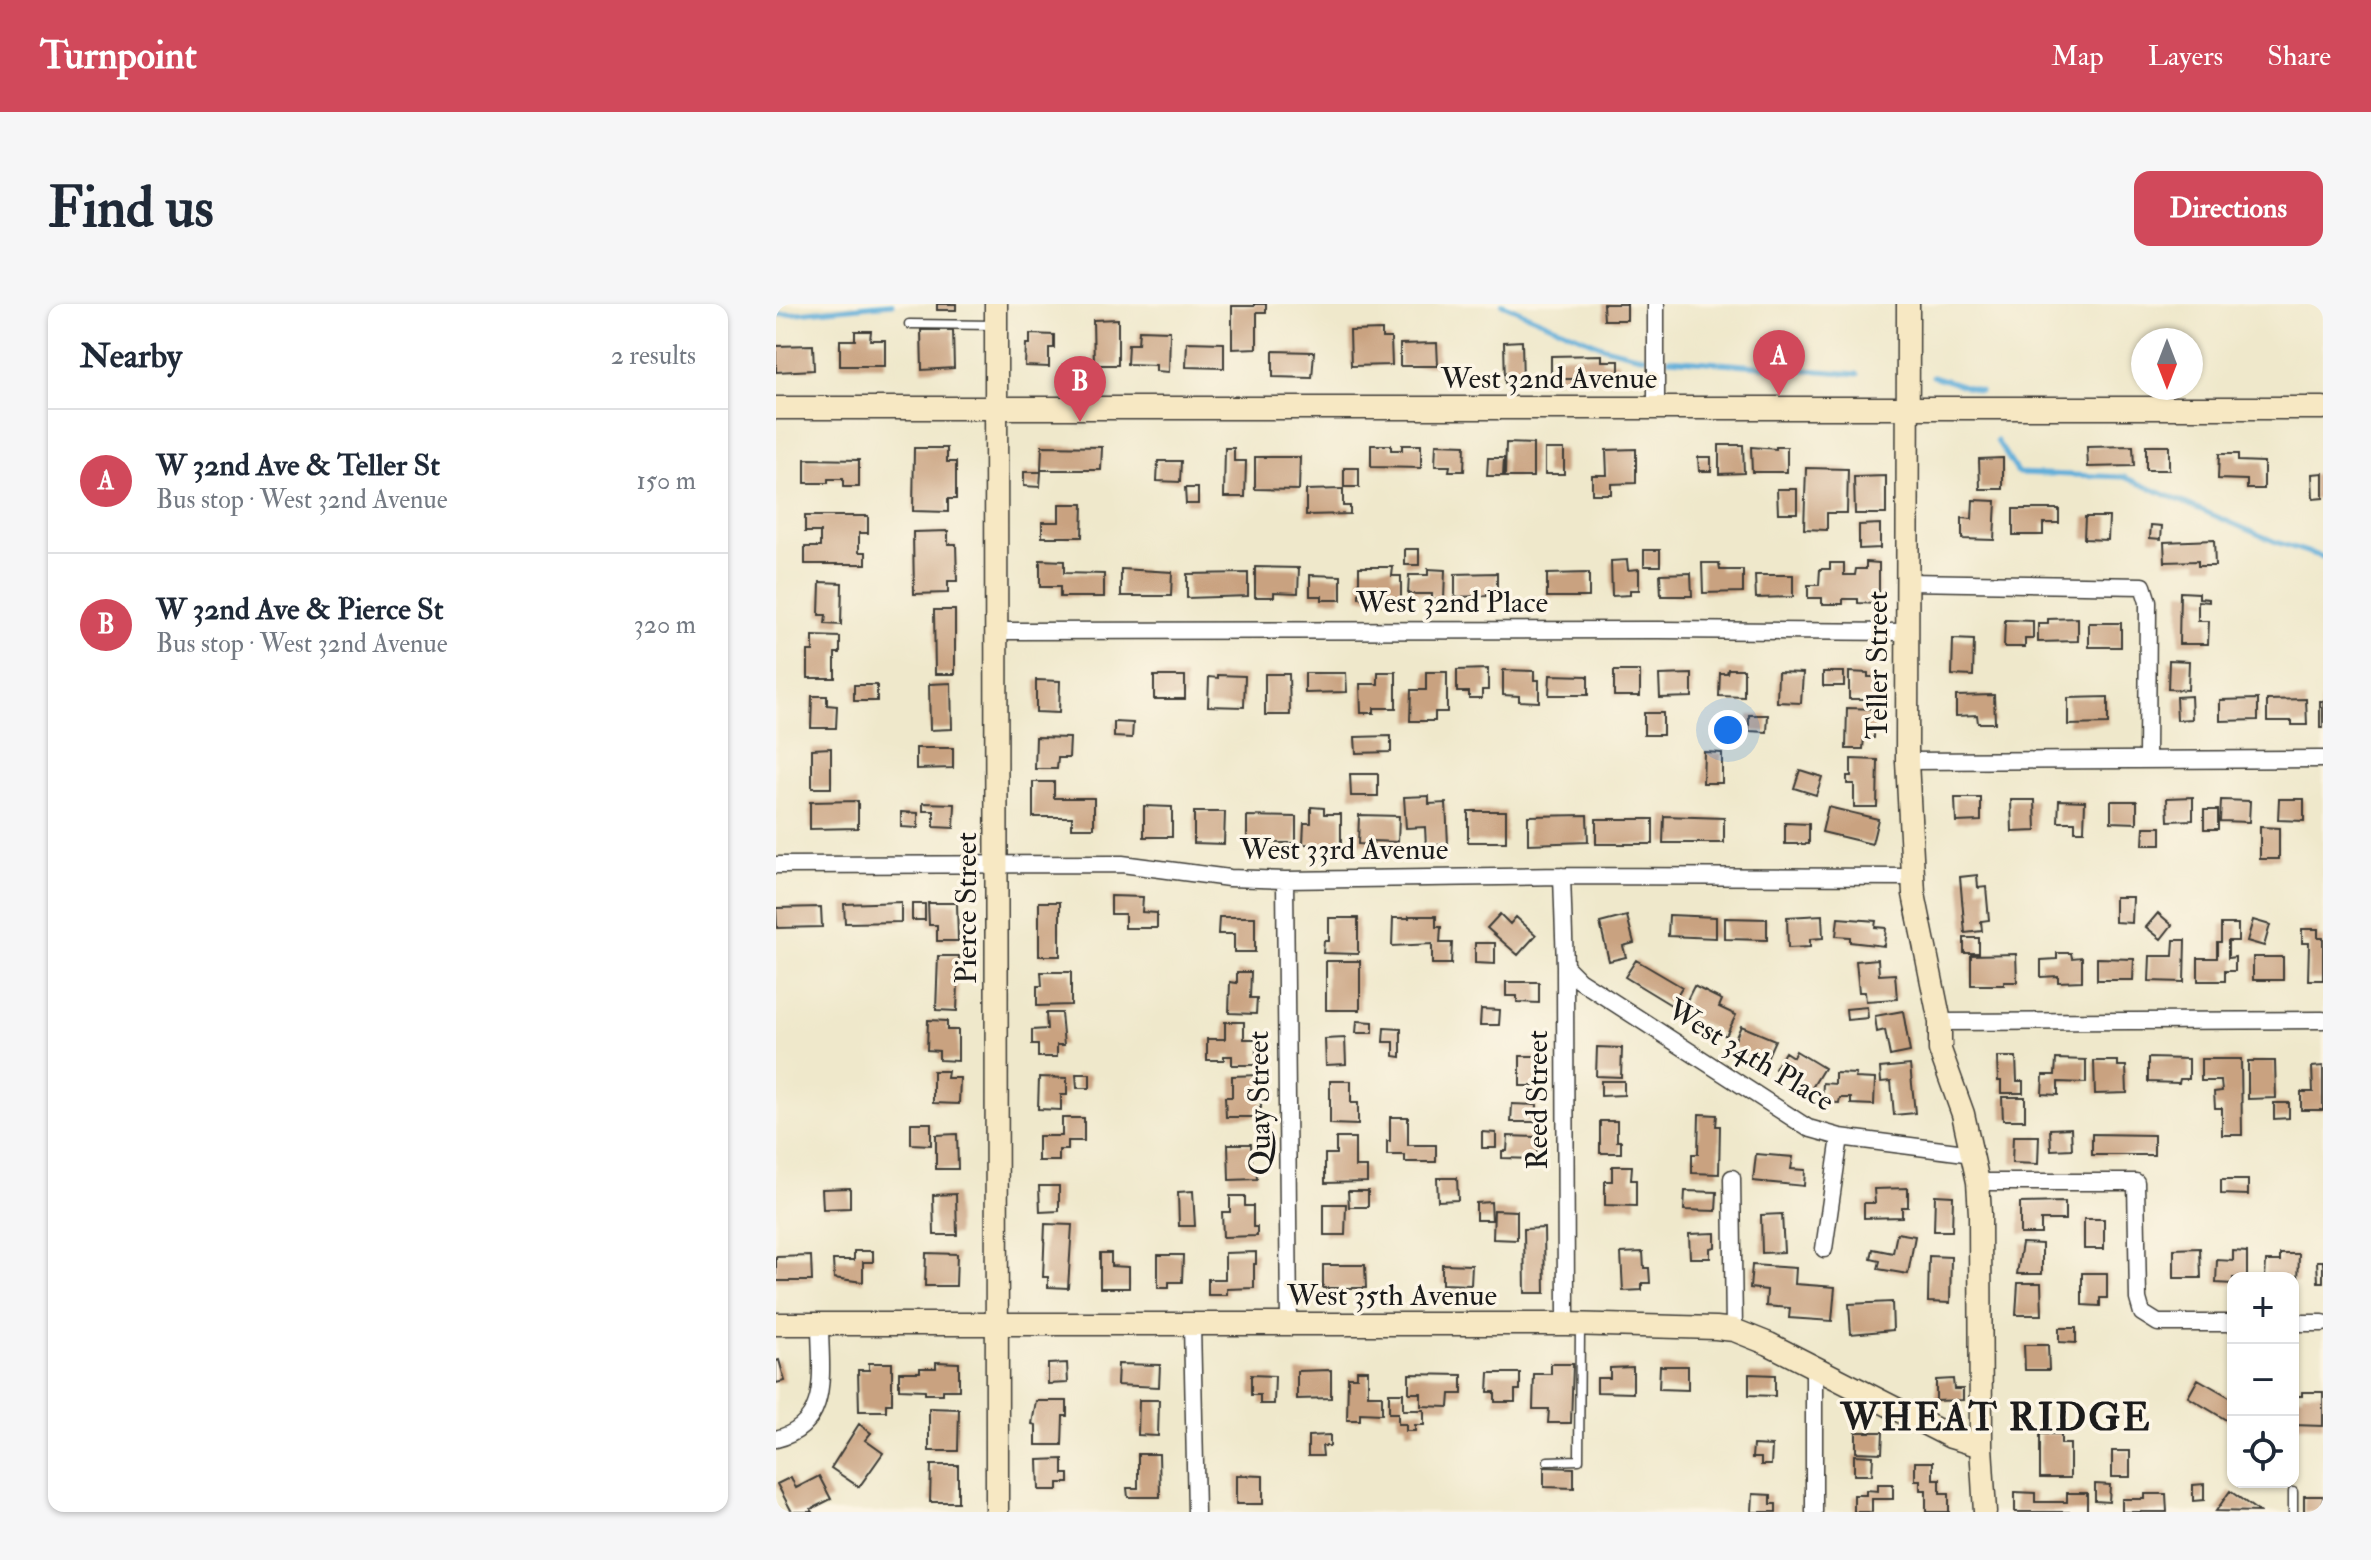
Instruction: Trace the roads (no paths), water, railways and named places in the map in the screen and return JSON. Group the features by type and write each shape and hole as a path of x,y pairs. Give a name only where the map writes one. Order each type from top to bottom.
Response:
{"street":[{"path":"1656,304 1656,408"},
{"name":"Teller Street","path":"1908,304 1907,761 1913,877 1919,928 1940,1022 1940,1050 1963,1114 1978,1182 1981,1446 1985,1512"},
{"name":"Pierce Street","path":"996,315 997,1512"},
{"name":"West 32nd Avenue","path":"776,408 2323,408"},
{"path":"1907,582 2143,586 2148,602 2147,758"},
{"name":"West 32nd Place","path":"996,631 1907,632"},
{"path":"1907,761 2323,759"},
{"name":"West 33rd Avenue","path":"776,865 1122,864 1229,878 1285,880 1562,876 1913,877"},
{"name":"Reed Street","path":"1562,876 1573,1324"},
{"name":"Quay Street","path":"1285,880 1289,1325"},
{"name":"West 34th Place","path":"1565,966 1579,980 1795,1122 1840,1137 1973,1154"},
{"path":"1940,1022 2323,1020"},
{"path":"1824,1249 1840,1137"},
{"path":"1732,1178 1734,1330"},
{"path":"1978,1182 2136,1182 2138,1299 2142,1313 2158,1323 2227,1323"},
{"path":"2299,1323 2323,1323"},
{"name":"West 35th Avenue","path":"776,1324 1573,1324 1734,1330 1769,1344 1951,1437 1981,1446"},
{"path":"776,1439 789,1436 806,1425 816,1410 820,1325"},
{"path":"1192,1325 1196,1512"},
{"path":"1814,1367 1814,1512"}],"lane":[{"path":"909,324 996,315"},
{"path":"1548,1461 1579,1460 1573,1324"},
{"path":"2293,1492 2293,1512"}],"waterway":[{"path":"776,315 892,304"},
{"path":"1502,304 1604,347 1644,357"},
{"path":"1669,359 1858,374"},
{"path":"1933,376 1980,391"},
{"path":"1997,441 2018,473 2124,477 2276,542 2323,557"}],"place":[{"name":"W 32nd Ave & Teller St","path":"1779,396"},
{"name":"W 32nd Ave & Pierce St","path":"1080,422"}],"district":[{"name":"WHEAT RIDGE","path":"1996,1417"}]}
